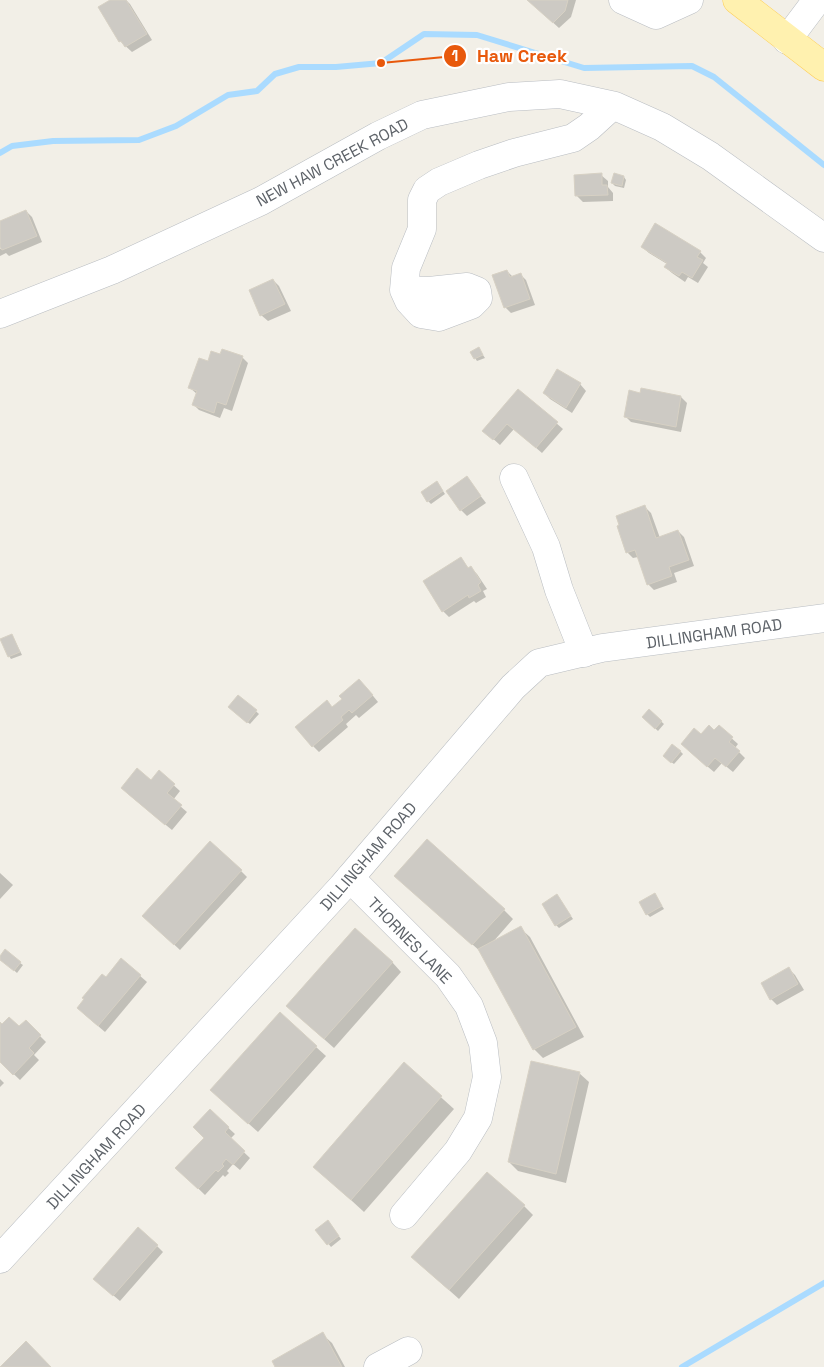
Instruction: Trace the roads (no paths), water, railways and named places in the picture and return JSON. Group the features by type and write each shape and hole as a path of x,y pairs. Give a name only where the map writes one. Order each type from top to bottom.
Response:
{"main road":[{"path":"737,0 824,68"}],"street":[{"path":"624,0 656,15 689,0"},
{"path":"787,40 817,0"},
{"name":"NEW HAW CREEK ROAD","path":"0,314 112,270 261,201 378,136 422,115 509,97 560,94 612,106 662,127 710,156 824,238"},
{"path":"404,290 406,268 422,229 422,200 427,190 439,182 479,165 514,153 573,138 589,127 612,106"},
{"path":"514,478 546,547 559,590 584,653"},
{"name":"DILLINGHAM ROAD","path":"0,1259 138,1111 350,878 513,687 539,663 602,648 824,618"},
{"name":"THORNES LANE","path":"350,878 448,976 469,1006 483,1043 487,1077 478,1118 458,1151 404,1215"},
{"path":"378,1367 408,1350"}],"waterway":[{"path":"0,153 12,146 53,141 139,140 176,126 228,95 257,91 275,74 299,67 336,67 381,63 424,34 477,35 584,68 692,66 714,77 824,165"},
{"path":"682,1367 824,1283"}],"place":[{"name":"Haw Creek","path":"381,63"}]}
